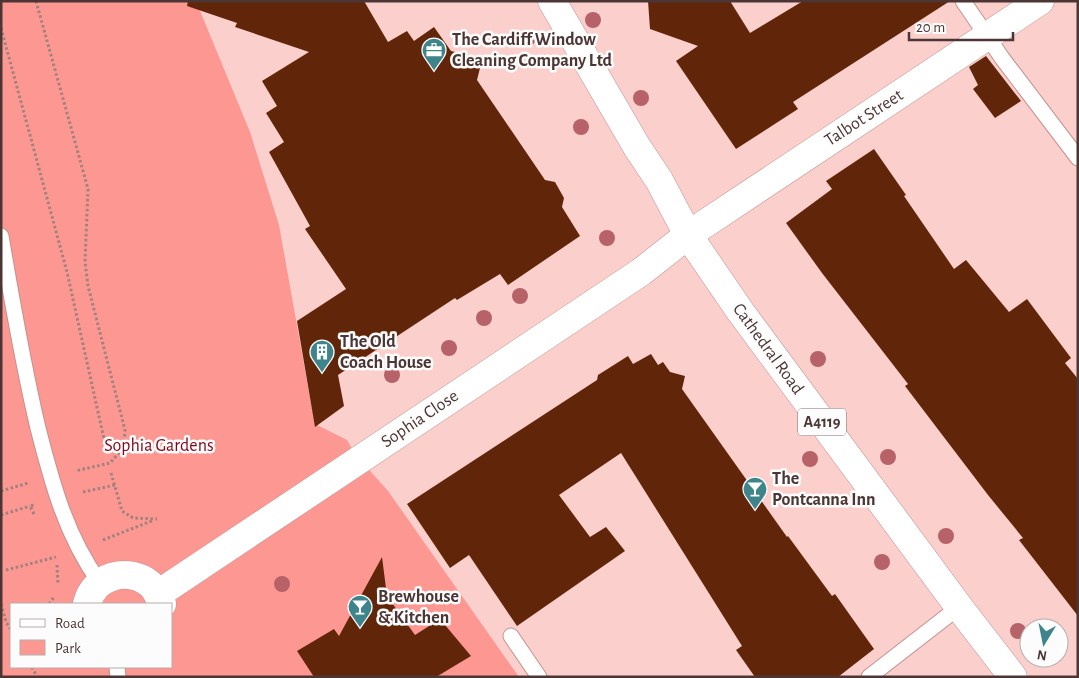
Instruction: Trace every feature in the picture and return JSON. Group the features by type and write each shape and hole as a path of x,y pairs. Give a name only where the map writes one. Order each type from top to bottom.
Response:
{"street":[{"name":"Cathedral Road","path":"552,1 637,147 659,180 688,235 740,311 1013,677"},
{"name":"Talbot Street","path":"688,235 1040,1"},
{"name":"Sophia Close","path":"160,599 641,272 688,235"},
{"path":"94,594 110,577 121,575 132,576 150,585 160,599"}],"lane":[{"path":"964,1 987,37 1078,158"},
{"path":"1,236 25,374 51,477 60,507 73,539 91,570 94,594"},
{"path":"869,677 959,607"},
{"path":"511,636 540,677"}],"path":[{"path":"36,1 88,189 85,262 88,286 125,430 124,447 110,463 70,472"},
{"path":"1,28 67,272 106,448"},
{"path":"100,541 156,519 133,518 122,511 112,473"},
{"path":"1,491 31,482"},
{"path":"78,494 114,485"},
{"path":"1,515 37,504"},
{"path":"30,506 34,514"},
{"path":"50,549 58,570 58,582 57,592 50,603"},
{"path":"6,570 54,558"},
{"path":"1,604 6,622 10,628"}],"green space":[{"name":"Sophia Gardens","path":"1,1 196,1 250,132 279,225 312,409 317,425 347,440 355,454 388,491 519,677 1,677"}],"building":[{"path":"188,1 364,1 388,42 407,31 414,41 434,27 451,51 471,56 480,68 477,80 545,180 555,182 564,198 562,207 580,236 508,285 500,274 457,300 455,298 338,375 344,406 315,427 297,321 346,289 305,229 310,226 269,152 284,142 266,113 277,106 262,81 309,52 235,27 237,23 187,6"},
{"path":"648,1 730,1 750,33 803,1 950,1 793,102 798,109 736,149 676,61 698,46 650,29"},
{"path":"986,56 1021,101 995,118 973,89 978,85 969,67"},
{"path":"874,149 954,269 966,260 1009,312 1027,299 1071,358 1065,363 1078,379 1078,616 1019,540 1023,538 905,386 908,384 822,273 786,223 832,189 826,181"},
{"path":"651,354 658,365 663,362 670,372 685,376 682,389 787,537 832,596 835,594 874,649 838,677 755,677 736,650 742,646 621,453 559,495 590,537 606,527 625,551 517,626 469,555 450,568 407,504 597,380 598,375 628,356 633,364"},
{"name":"Brewhouse & Kitchen","path":"382,557 387,596 415,635 440,619 471,656 436,677 314,677 297,651 334,629 339,636"}],"place":[{"name":"The Cardiff Window Cleaning Company Ltd","path":"434,71"},
{"name":"The Old Coach House","path":"322,373"},
{"name":"The Pontcanna Inn","path":"755,510"},
{"name":"Brewhouse & Kitchen","path":"360,628"}]}
